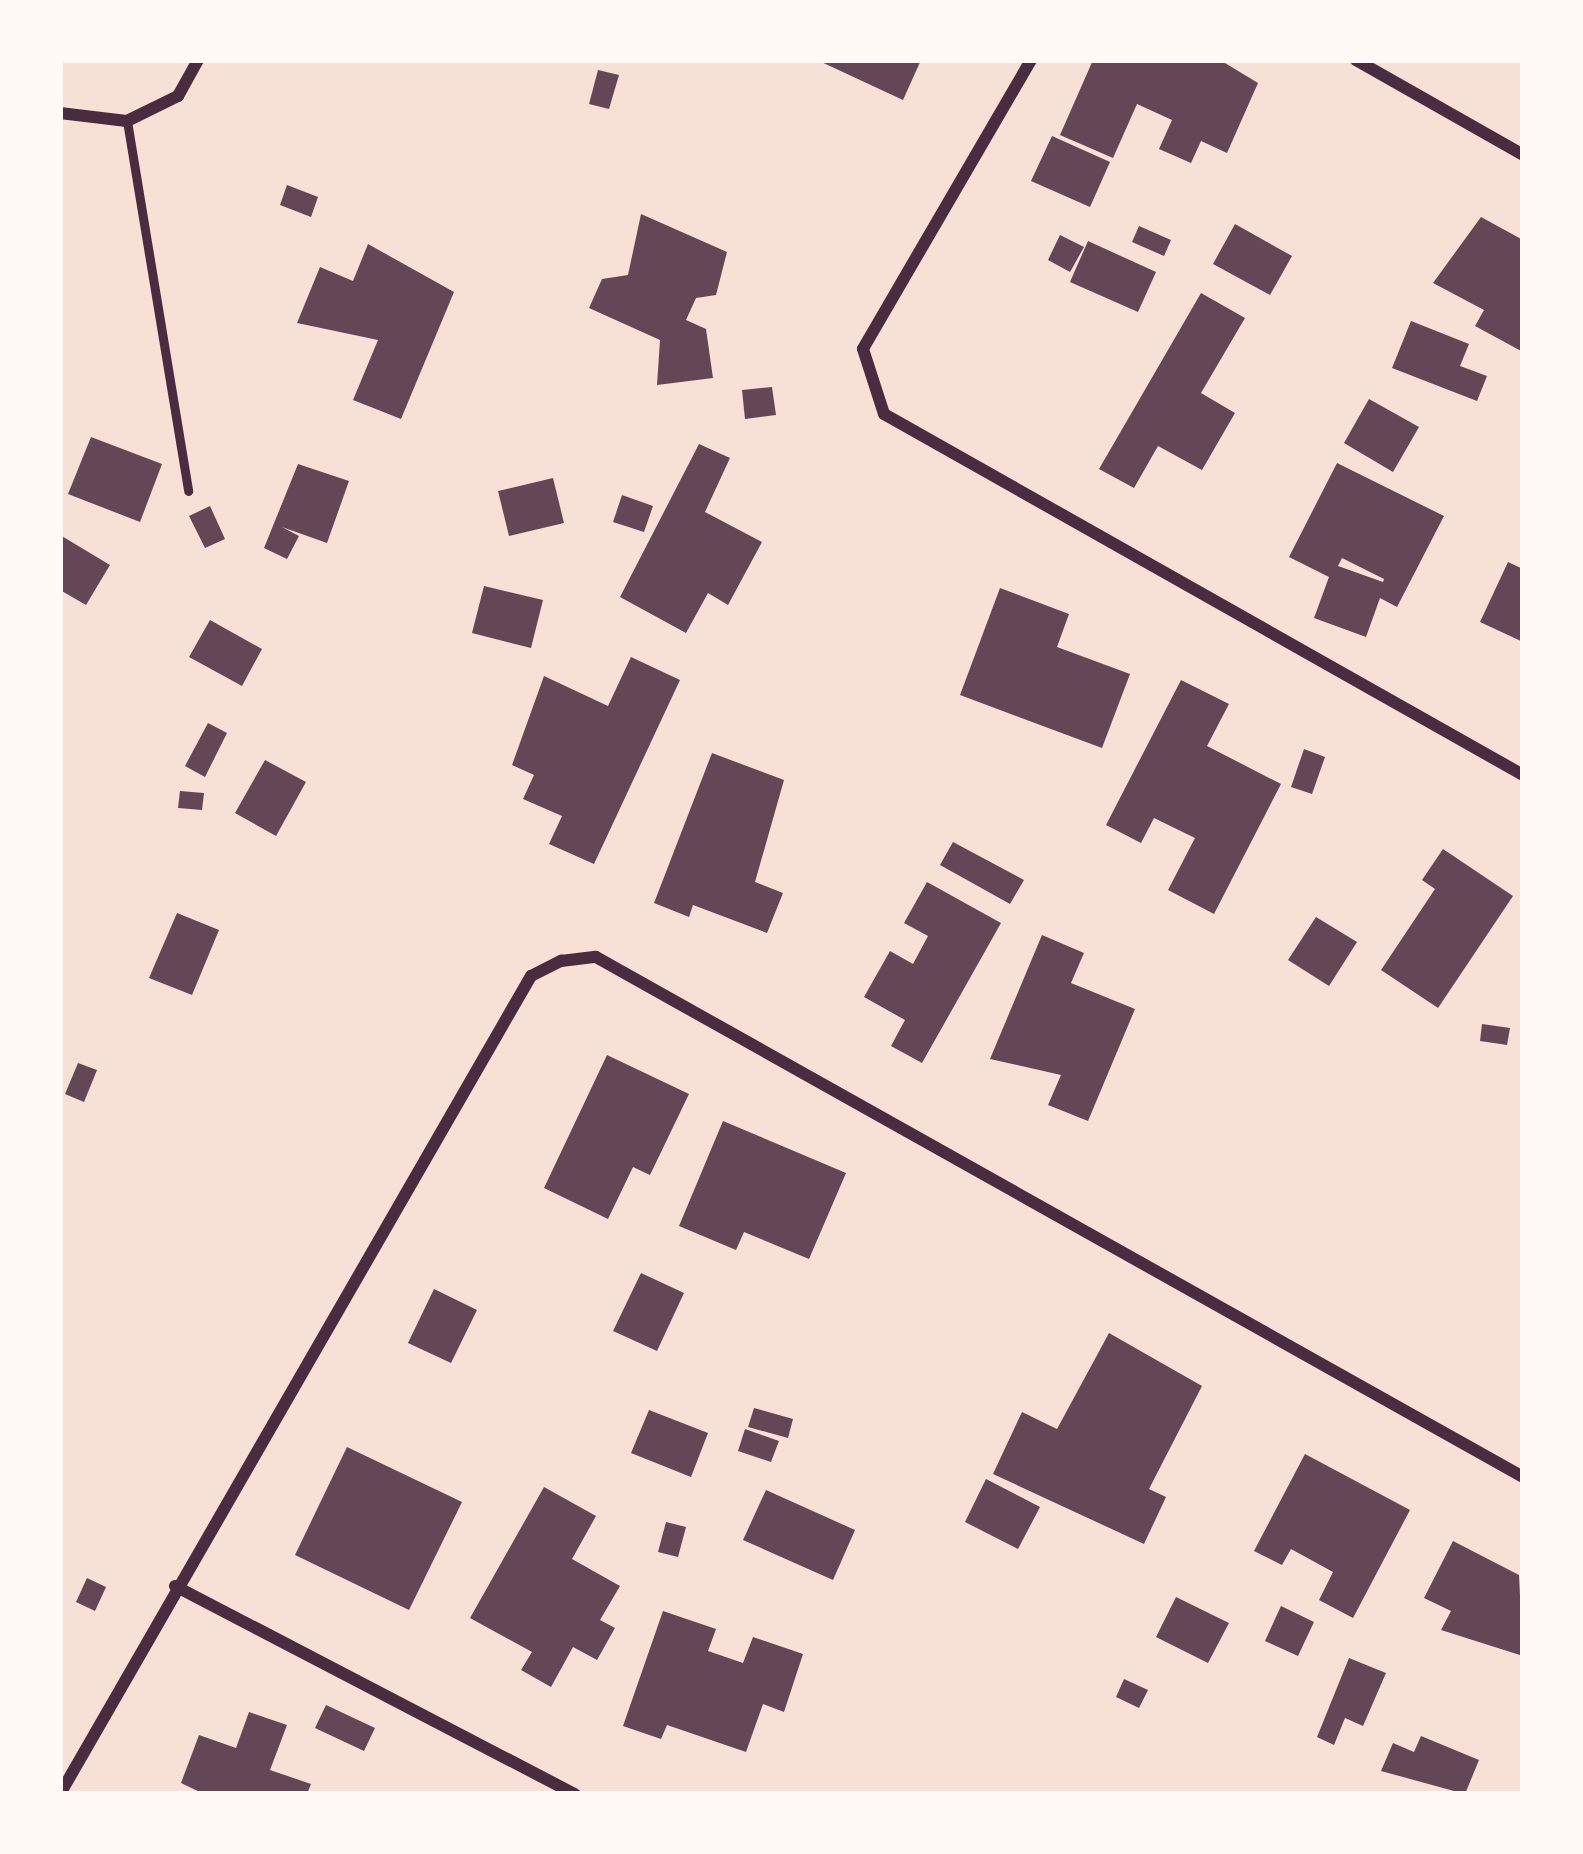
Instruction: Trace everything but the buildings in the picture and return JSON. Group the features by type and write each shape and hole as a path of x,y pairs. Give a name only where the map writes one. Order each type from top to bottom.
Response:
{"street":[{"path":"60,113 127,122 178,96 198,60"},
{"path":"1031,60 863,349 884,414 1523,775"},
{"path":"1356,60 1523,155"},
{"path":"61,1794 175,1586 531,976 596,957 1523,1477"},
{"path":"175,1586 575,1794"}],"lane":[{"path":"127,122 188,491"}]}
